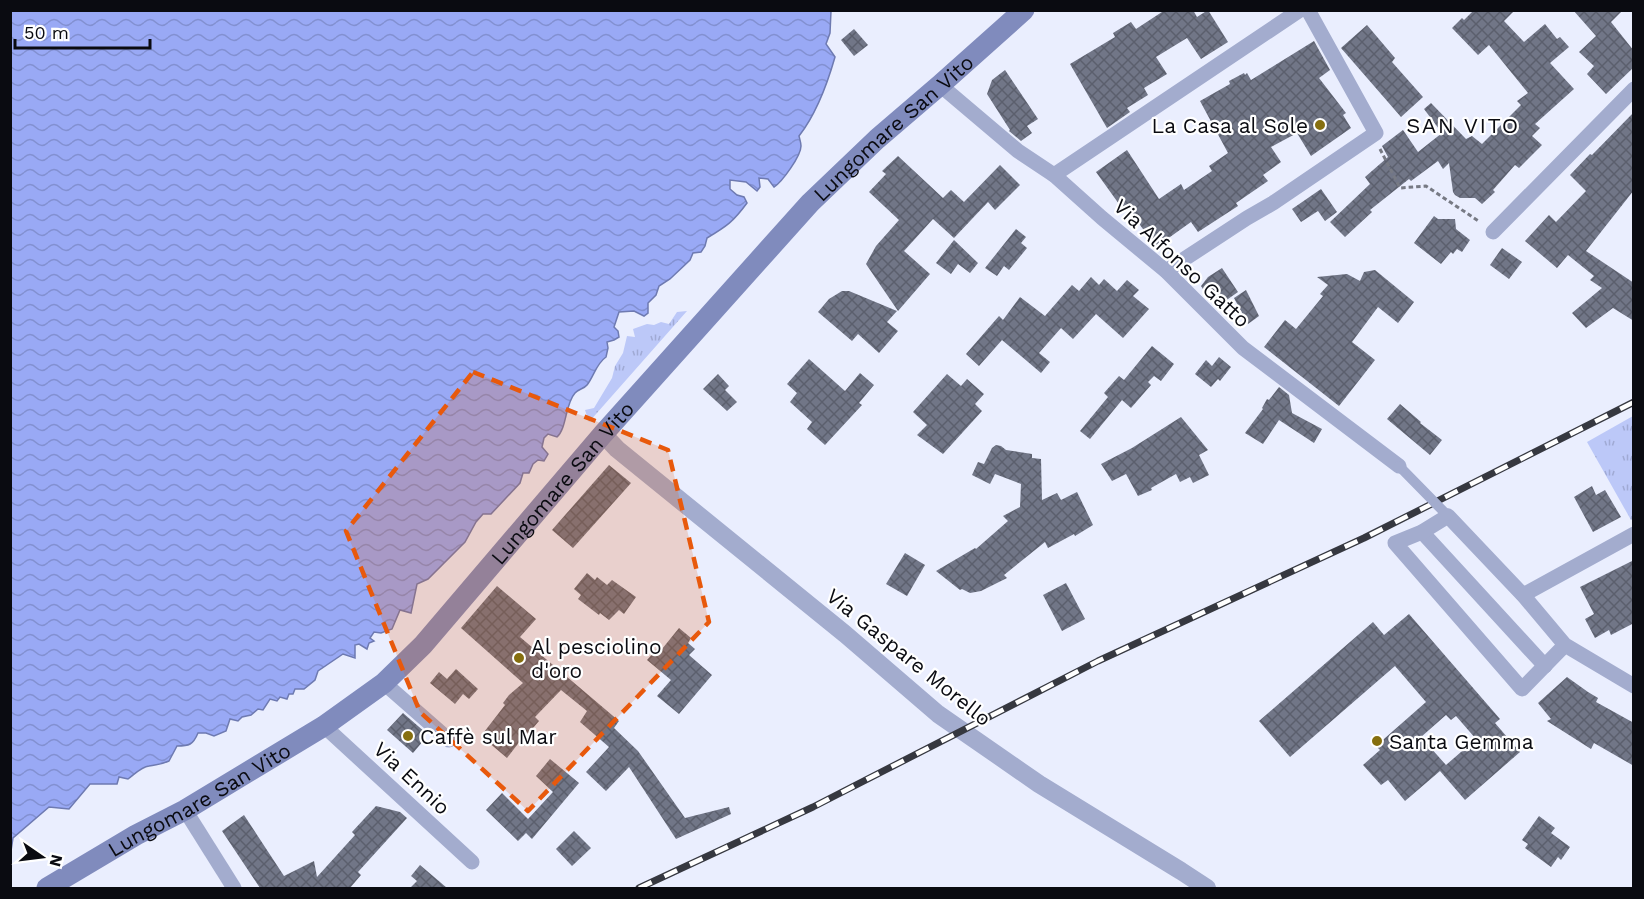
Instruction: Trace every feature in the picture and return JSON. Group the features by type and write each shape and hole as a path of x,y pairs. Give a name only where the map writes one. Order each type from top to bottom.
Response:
{"main road":[{"name":"Lungomare San Vito","path":"47,888 185,810 324,726 384,682 423,645 603,434 810,203 877,139 1024,10"}],"street":[{"path":"1054,175 1300,10"},
{"path":"1166,271 1375,134 1308,10"},
{"name":"Via Alfonso Gatto","path":"940,85 1018,151 1054,175 1166,271 1243,348 1399,466"},
{"path":"1493,232 1634,89"},
{"name":"Via Gaspare Morello","path":"603,434 617,449 845,634 938,714 1039,784 1207,888"},
{"path":"1399,466 1523,595 1565,645 1634,686"},
{"path":"1448,516 1422,532 1395,543 1522,689 1565,645"},
{"path":"1422,532 1545,666"},
{"path":"1523,595 1634,534"},
{"path":"384,682 449,740"},
{"name":"Via Ennio","path":"324,726 472,862"},
{"path":"185,810 234,888"}],"path":[{"path":"1375,134 1400,188 1426,186 1493,232"}],"highlighted area":[{"path":"473,372 668,450 709,622 528,811 420,712 346,531"}],"green space":[{"path":"687,311 589,422 585,410 594,408 612,378 615,366 623,353 627,336 635,337 633,329 661,322 669,324 677,312"},
{"path":"1633,416 1634,518 1631,520 1587,442"}],"water":[{"path":"11,10 831,11 830,33 826,44 835,57 821,98 799,136 801,146 798,156 786,174 774,187 768,179 759,178 760,187 757,191 746,182 730,180 730,189 744,197 747,203 729,223 707,238 701,252 693,253 690,260 659,286 656,295 648,303 648,313 644,316 634,311 619,312 614,327 619,337 607,342 606,357 587,385 576,392 572,398 560,433 557,437 548,434 544,438 542,447 548,454 544,461 538,460 533,464 529,473 523,473 520,483 491,514 483,514 476,522 465,542 428,579 417,584 411,613 400,610 392,629 381,633 374,632 370,638 374,641 369,643 367,649 359,644 355,645 355,658 343,654 318,671 315,680 304,689 295,689 287,699 280,697 277,701 270,699 263,710 258,709 238,721 230,719 226,731 214,736 198,733 190,744 177,746 169,761 143,768 128,779 119,777 117,784 90,784 69,809 49,807 13,838 11,851"}],"building":[{"path":"1165,10 1193,10 1197,17 1208,10 1228,42 1201,59 1187,38 1156,57 1167,74 1144,88 1148,95 1127,108 1130,112 1107,128 1070,64 1115,37 1113,33 1131,22 1136,29"},
{"path":"1474,10 1515,10 1504,21 1524,42 1545,24 1557,39 1560,37 1569,47 1550,63 1574,89 1535,124 1540,128 1532,136 1542,145 1519,168 1515,165 1493,190 1495,192 1482,204 1475,198 1460,198 1455,195 1449,163 1443,169 1438,161 1411,181 1409,179 1370,210 1372,212 1345,237 1330,222 1370,184 1365,177 1388,157 1382,146 1403,130 1418,152 1442,133 1424,109 1431,103 1466,139 1472,136 1482,144 1521,105 1517,101 1528,93 1489,45 1478,55 1452,28"},
{"path":"1573,10 1623,10 1611,22 1634,51 1634,67 1606,94 1587,74 1594,66 1579,52 1596,36"},
{"path":"1367,25 1395,58 1392,62 1423,97 1401,117 1341,48"},
{"path":"854,29 868,45 854,56 841,40"},
{"path":"1314,41 1330,70 1319,78 1346,113 1343,115 1351,128 1311,156 1297,133 1271,147 1281,162 1263,175 1268,181 1236,203 1238,206 1198,232 1191,222 1156,247 1127,207 1124,211 1096,172 1127,150 1159,199 1181,184 1184,190 1212,171 1209,166 1228,153 1200,101 1244,73 1245,75 1247,73 1251,80"},
{"path":"1005,70 1038,119 1027,126 1032,133 1021,141 1009,131 987,94 992,80"},
{"path":"1634,112 1634,190 1586,251 1634,283 1634,321 1613,308 1586,328 1572,313 1602,288 1590,280 1594,276 1568,255 1557,268 1525,241 1549,215 1556,222 1586,191 1570,175"},
{"path":"898,156 943,198 951,190 964,202 1000,165 1020,185 995,210 988,202 954,238 933,219 904,251 930,274 898,311 866,264 876,246 899,220 869,192 886,174 882,171"},
{"path":"1321,189 1337,212 1325,221 1318,211 1301,222 1292,209"},
{"path":"1434,216 1438,219 1455,219 1456,229 1470,240 1462,252 1457,249 1453,254 1451,252 1441,264 1414,243"},
{"path":"1016,229 1026,237 1021,243 1027,248 1009,270 1004,266 997,276 985,268"},
{"path":"954,240 978,263 970,273 958,264 951,274 936,263"},
{"path":"1502,248 1522,262 1509,279 1490,265"},
{"path":"1222,268 1238,292 1218,306 1201,286 1208,277"},
{"path":"1375,270 1414,302 1398,323 1378,307 1352,342 1375,360 1339,406 1264,347 1285,320 1296,329 1323,296 1320,294 1328,285 1317,277 1347,274 1360,281 1364,272"},
{"path":"1091,277 1099,285 1104,279 1117,291 1127,280 1139,290 1133,296 1149,309 1123,338 1096,314 1073,339 1061,328 1039,353 1050,362 1041,373 1002,340 979,366 966,354 999,316 1003,320 1020,297 1045,316 1072,285 1079,291"},
{"path":"1246,290 1259,316 1248,324 1234,298"},
{"path":"842,291 849,291 897,311 887,322 898,331 879,353 858,334 852,341 818,312 829,299"},
{"path":"1152,346 1174,364 1161,381 1154,376 1148,382 1151,385 1131,408 1122,400 1090,439 1080,431 1108,397 1104,393 1119,376 1124,380"},
{"path":"1219,357 1231,367 1220,381 1218,379 1211,387 1195,374 1206,360 1212,366"},
{"path":"809,359 845,391 860,373 874,385 859,403 862,405 825,445 807,429 812,422 790,402 797,393 787,384"},
{"path":"718,374 729,386 725,390 737,402 727,411 703,389"},
{"path":"947,374 961,386 967,379 984,394 975,404 982,411 943,454 917,435 927,425 913,412"},
{"path":"1279,387 1289,395 1292,413 1322,429 1314,443 1279,420 1263,444 1245,433 1263,409 1267,399 1269,400"},
{"path":"1400,404 1442,440 1430,455 1387,419"},
{"path":"1181,417 1208,450 1199,455 1209,475 1193,483 1190,477 1180,482 1176,474 1151,488 1152,490 1138,496 1126,474 1112,481 1101,464 1132,448"},
{"path":"996,445 1006,450 1032,454 1032,458 1041,459 1042,500 1057,493 1061,500 1077,492 1093,525 1048,548 1045,542 1004,575 1007,578 981,591 970,593 960,590 936,571 976,549 1008,521 1003,516 1020,507 1021,484 995,474 990,484 972,475 978,462 984,464"},
{"path":"609,465 631,483 573,548 552,530"},
{"path":"1592,486 1596,495 1605,490 1621,517 1593,532 1574,497"},
{"path":"905,553 925,565 907,596 886,584"},
{"path":"1634,560 1634,623 1611,635 1609,630 1595,638 1585,619 1594,614 1580,587"},
{"path":"587,573 595,580 597,577 607,585 612,580 636,597 624,614 619,610 609,620 578,599 581,595 574,589"},
{"path":"1066,583 1085,619 1062,631 1043,595"},
{"path":"497,586 536,619 520,637 619,721 614,728 638,751 685,818 729,807 731,814 676,839 629,767 606,791 586,772 609,747 580,722 587,711 561,690 535,717 539,721 528,734 527,732 507,758 481,736 505,705 503,703 509,695 523,683 461,628"},
{"path":"1409,614 1500,719 1495,723 1520,752 1465,800 1440,771 1405,801 1388,780 1381,785 1363,765 1380,750 1376,746 1426,702 1395,666 1290,757 1259,721 1373,622 1384,635","holes":["1446,715 1451,720 1456,716 1476,739 1446,765 1421,737"]},
{"path":"679,628 691,638 688,643 695,649 689,655 712,675 679,714 657,696 671,680 647,660 659,646 662,649"},
{"path":"456,669 478,689 469,699 463,694 455,704 430,683 439,672 447,679"},
{"path":"1567,677 1598,698 1596,702 1634,723 1634,766 1594,743 1591,749 1547,721 1551,719 1538,703"},
{"name":"Caffè sul Mar","path":"403,713 426,733 422,738 424,740 413,753 387,730"},
{"path":"550,759 579,783 532,839 526,833 518,841 486,810 502,793 528,819 553,792 536,776"},
{"path":"376,806 400,812 407,818 358,872 361,875 350,888 260,888 222,831 244,815 284,876 314,861 317,877 355,835 352,832"},
{"path":"1539,816 1555,828 1551,833 1570,847 1561,860 1558,857 1551,867 1525,848 1528,844 1522,840"},
{"path":"574,831 591,848 572,866 556,849"},
{"path":"420,865 447,888 410,888 417,881 411,876"}],"railway":[{"path":"639,888 813,807 1098,661 1364,538 1634,402"}],"place":[{"name":"La Casa al Sole","path":"1320,125"},
{"name":"Al pesciolino d'oro","path":"519,658"},
{"name":"Caffè sul Mar","path":"408,736"},
{"name":"Santa Gemma","path":"1377,741"}],"district":[{"name":"SAN VITO","path":"1463,125"}]}
